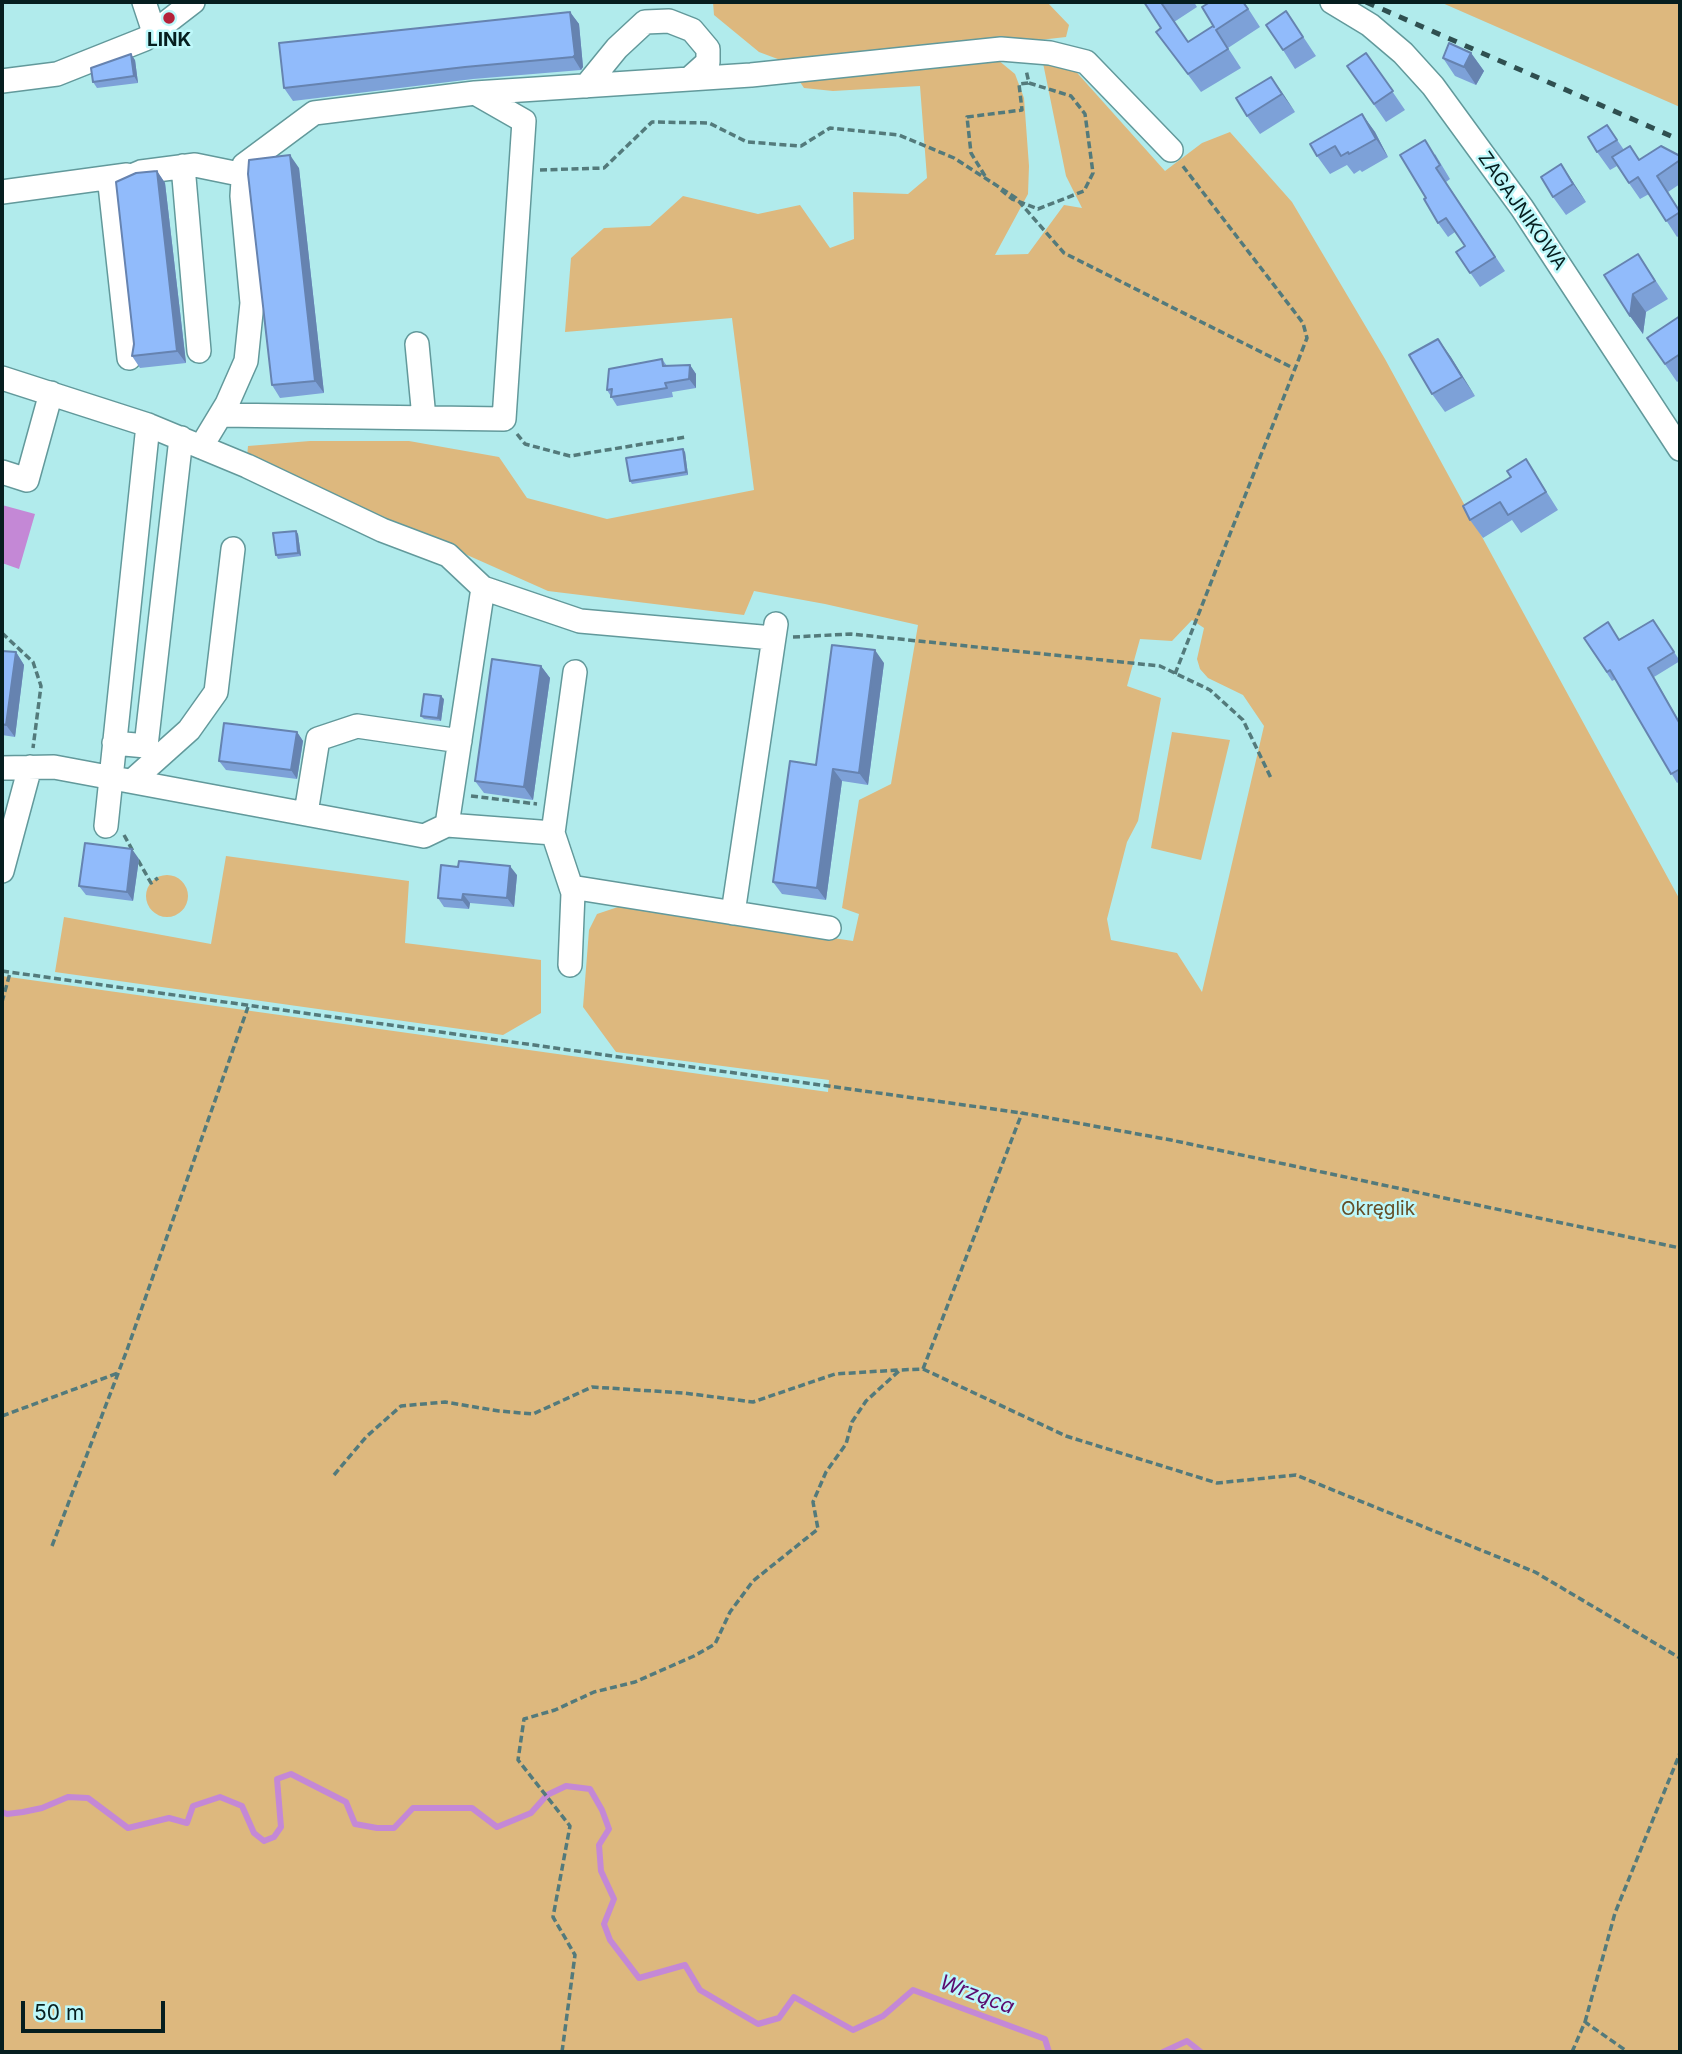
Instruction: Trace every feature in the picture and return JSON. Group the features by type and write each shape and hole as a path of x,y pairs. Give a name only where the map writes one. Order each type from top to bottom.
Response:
{"street":[{"path":"144,2 154,32"},
{"path":"2,81 57,74 145,39 192,2"},
{"name":"ZAGAJNIKOWA","path":"1332,2 1351,11 1378,32 1403,53 1433,86 1522,208 1680,449"},
{"path":"586,86 617,48 645,22 669,21 692,30 708,49 708,62 689,79"},
{"path":"114,743 146,746 191,443 221,415 246,361 252,303 242,196 244,164 314,113 475,93 689,79 1001,50 1050,53 1086,62 1171,150"},
{"path":"221,415 504,419 524,121 475,93"},
{"path":"2,191 195,164 244,175"},
{"path":"183,166 200,351"},
{"path":"129,358 110,185 137,174"},
{"path":"417,344 424,418"},
{"path":"2,377 148,425 191,443 382,530 448,555 482,588 580,621 775,631 733,913"},
{"path":"2,472 27,480 51,393"},
{"path":"107,816 121,779 114,743 148,425"},
{"path":"121,779 189,730 216,692 233,549"},
{"path":"447,825 482,588"},
{"path":"570,965 573,894 553,833 575,672"},
{"path":"306,813 318,739 358,726 460,741"},
{"path":"2,871 10,768 54,767 424,836 447,825 553,833"},
{"path":"571,887 829,928"}],"path":[{"path":"1021,51 1029,83"},
{"path":"1029,83 1070,96 1085,114 1093,173 1084,191 1038,209 1012,199 986,178 971,153 967,117 1022,110 1019,84 1029,83"},
{"path":"521,170 604,168 652,122 709,123 747,142 802,146 830,128 900,135 954,158 1016,198 1064,254 1294,369"},
{"path":"1171,150 1303,323 1307,338 1175,674"},
{"path":"504,419 525,444 569,456 686,437"},
{"path":"775,631 851,634 1160,666 1210,690 1242,720 1270,778"},
{"path":"2,633 33,662 41,686 10,768"},
{"path":"452,794 556,806"},
{"path":"107,816 151,883 158,878"},
{"path":"2,971 1022,1113 1171,1140 1680,1248"},
{"path":"2,1002 10,973"},
{"path":"52,1546 218,1098 248,1007"},
{"path":"923,1369 1022,1113"},
{"path":"334,1475 366,1437 401,1406 444,1402 533,1414 592,1387 684,1393 753,1402 835,1374 923,1369 1066,1436 1217,1483 1296,1475 1535,1572 1680,1658"},
{"path":"562,2052 575,1955 553,1917 570,1826 518,1760 524,1719 555,1710 594,1692 635,1682 694,1657 715,1644 730,1612 753,1581 818,1529 813,1502 826,1472 846,1444 852,1422 866,1401 900,1370"},
{"path":"2,1416 118,1373"},
{"path":"1572,2052 1585,2022 1615,1913 1680,1753"},
{"path":"1585,2022 1628,2052"}],"green space":[{"path":"713,2 1047,2 1069,25 1066,37 799,67 759,52 714,15"},
{"path":"1440,2 1678,2 1680,107"},
{"name":"Okręglik","path":"1062,56 1165,171 1202,143 1230,132 1292,202 1385,359 1680,900 1680,2052 2,2052 2,976 828,1092 829,1080 616,1052 583,1007 589,930 597,914 621,906 853,941 859,914 842,908 859,800 891,784 918,625 754,591 744,615 548,591 247,457 248,446 310,441 409,441 499,457 527,498 607,519 754,490 732,318 565,332 571,258 604,228 650,226 683,196 758,214 800,205 830,248 854,239 853,192 908,194 927,178 920,86 833,91 804,88 796,76 998,60 1015,74 1024,98 1029,166 1028,194 995,255 1028,254 1064,205 1082,208 1066,176 1043,63","holes":["1192,620 1204,628 1197,659 1200,669 1208,678 1243,695 1264,726 1202,992 1177,953 1111,940 1107,919 1127,842 1138,821 1161,698 1127,686 1140,639 1172,641"]},
{"path":"1172,732 1230,740 1201,860 1151,848"},
{"path":"226,856 409,881 405,943 541,960 541,1013 503,1035 55,972 64,917 211,944"},
{"path":"167,875 182,881 188,896 182,911 167,917 152,911 146,896 152,881"}],"shaded area":[{"path":"2,505 35,514 19,569 2,563"}],"building":[{"path":"1144,2 1164,2 1162,4 1188,42 1214,27 1202,7 1210,2 1243,2 1248,9 1216,30 1228,49 1188,74 1156,32 1161,28"},
{"path":"1286,11 1303,37 1283,50 1266,25"},
{"path":"570,12 575,55 573,57 284,88 279,43"},
{"path":"1449,43 1471,53 1464,67 1443,58"},
{"path":"1366,53 1393,91 1374,104 1347,66"},
{"path":"131,54 134,76 93,82 91,68"},
{"path":"1271,77 1282,94 1247,116 1236,98"},
{"path":"1362,114 1376,139 1349,154 1348,152 1341,156 1335,146 1317,156 1310,144"},
{"path":"1607,125 1617,140 1597,152 1588,137"},
{"path":"1425,140 1440,165 1436,168 1495,257 1470,273 1456,252 1465,246 1446,218 1438,223 1400,155"},
{"path":"1630,146 1639,160 1661,146 1680,156 1680,160 1657,176 1680,212 1666,221 1638,177 1629,183 1612,157"},
{"path":"290,155 315,381 272,385 248,174 249,160"},
{"path":"1561,164 1573,184 1553,197 1541,177"},
{"path":"157,171 177,351 132,356 134,344 116,182 136,173"},
{"path":"1638,254 1655,281 1633,294 1630,316 1604,275"},
{"path":"1680,316 1680,354 1665,364 1647,338"},
{"path":"1438,339 1462,377 1432,394 1409,355"},
{"path":"662,359 663,366 690,365 689,379 665,383 667,388 611,397 612,389 607,390 609,369"},
{"path":"683,449 686,472 630,481 626,458"},
{"path":"1526,459 1546,492 1508,515 1500,502 1470,520 1463,506 1511,477 1507,471"},
{"path":"296,531 298,553 276,555 273,533"},
{"path":"1653,620 1674,652 1648,668 1680,724 1680,769 1671,774 1610,670 1607,672 1584,638 1608,622 1619,640"},
{"path":"832,645 875,650 859,773 833,769 817,888 773,882 790,761 816,765"},
{"path":"2,651 16,652 6,725 2,724"},
{"path":"492,659 541,666 524,787 475,781"},
{"path":"424,694 441,696 438,718 421,716"},
{"path":"224,723 297,732 291,770 219,761"},
{"path":"85,843 132,849 127,892 79,886"},
{"path":"459,861 510,866 507,898 463,894 462,900 438,898 441,865 458,867"}],"waterway":[{"name":"Wrząca","path":"2,1812 7,1814 42,1808 68,1797 88,1798 128,1828 169,1818 187,1823 193,1806 220,1797 242,1806 254,1833 264,1841 274,1837 281,1827 277,1779 291,1774 346,1802 355,1824 377,1828 394,1828 413,1808 472,1808 497,1827 531,1813 547,1795 566,1786 590,1789 609,1829 599,1845 601,1871 614,1899 604,1924 610,1940 639,1978 685,1965 700,1990 758,2024 779,2018 794,1997 853,2030 883,2016 913,1990 1045,2039 1049,2052"},
{"name":"Wrząca","path":"1163,2052 1187,2041 1201,2052"}],"railway":[{"path":"1366,2 1680,140"}],"place":[{"name":"LINK","path":"169,18"}]}
